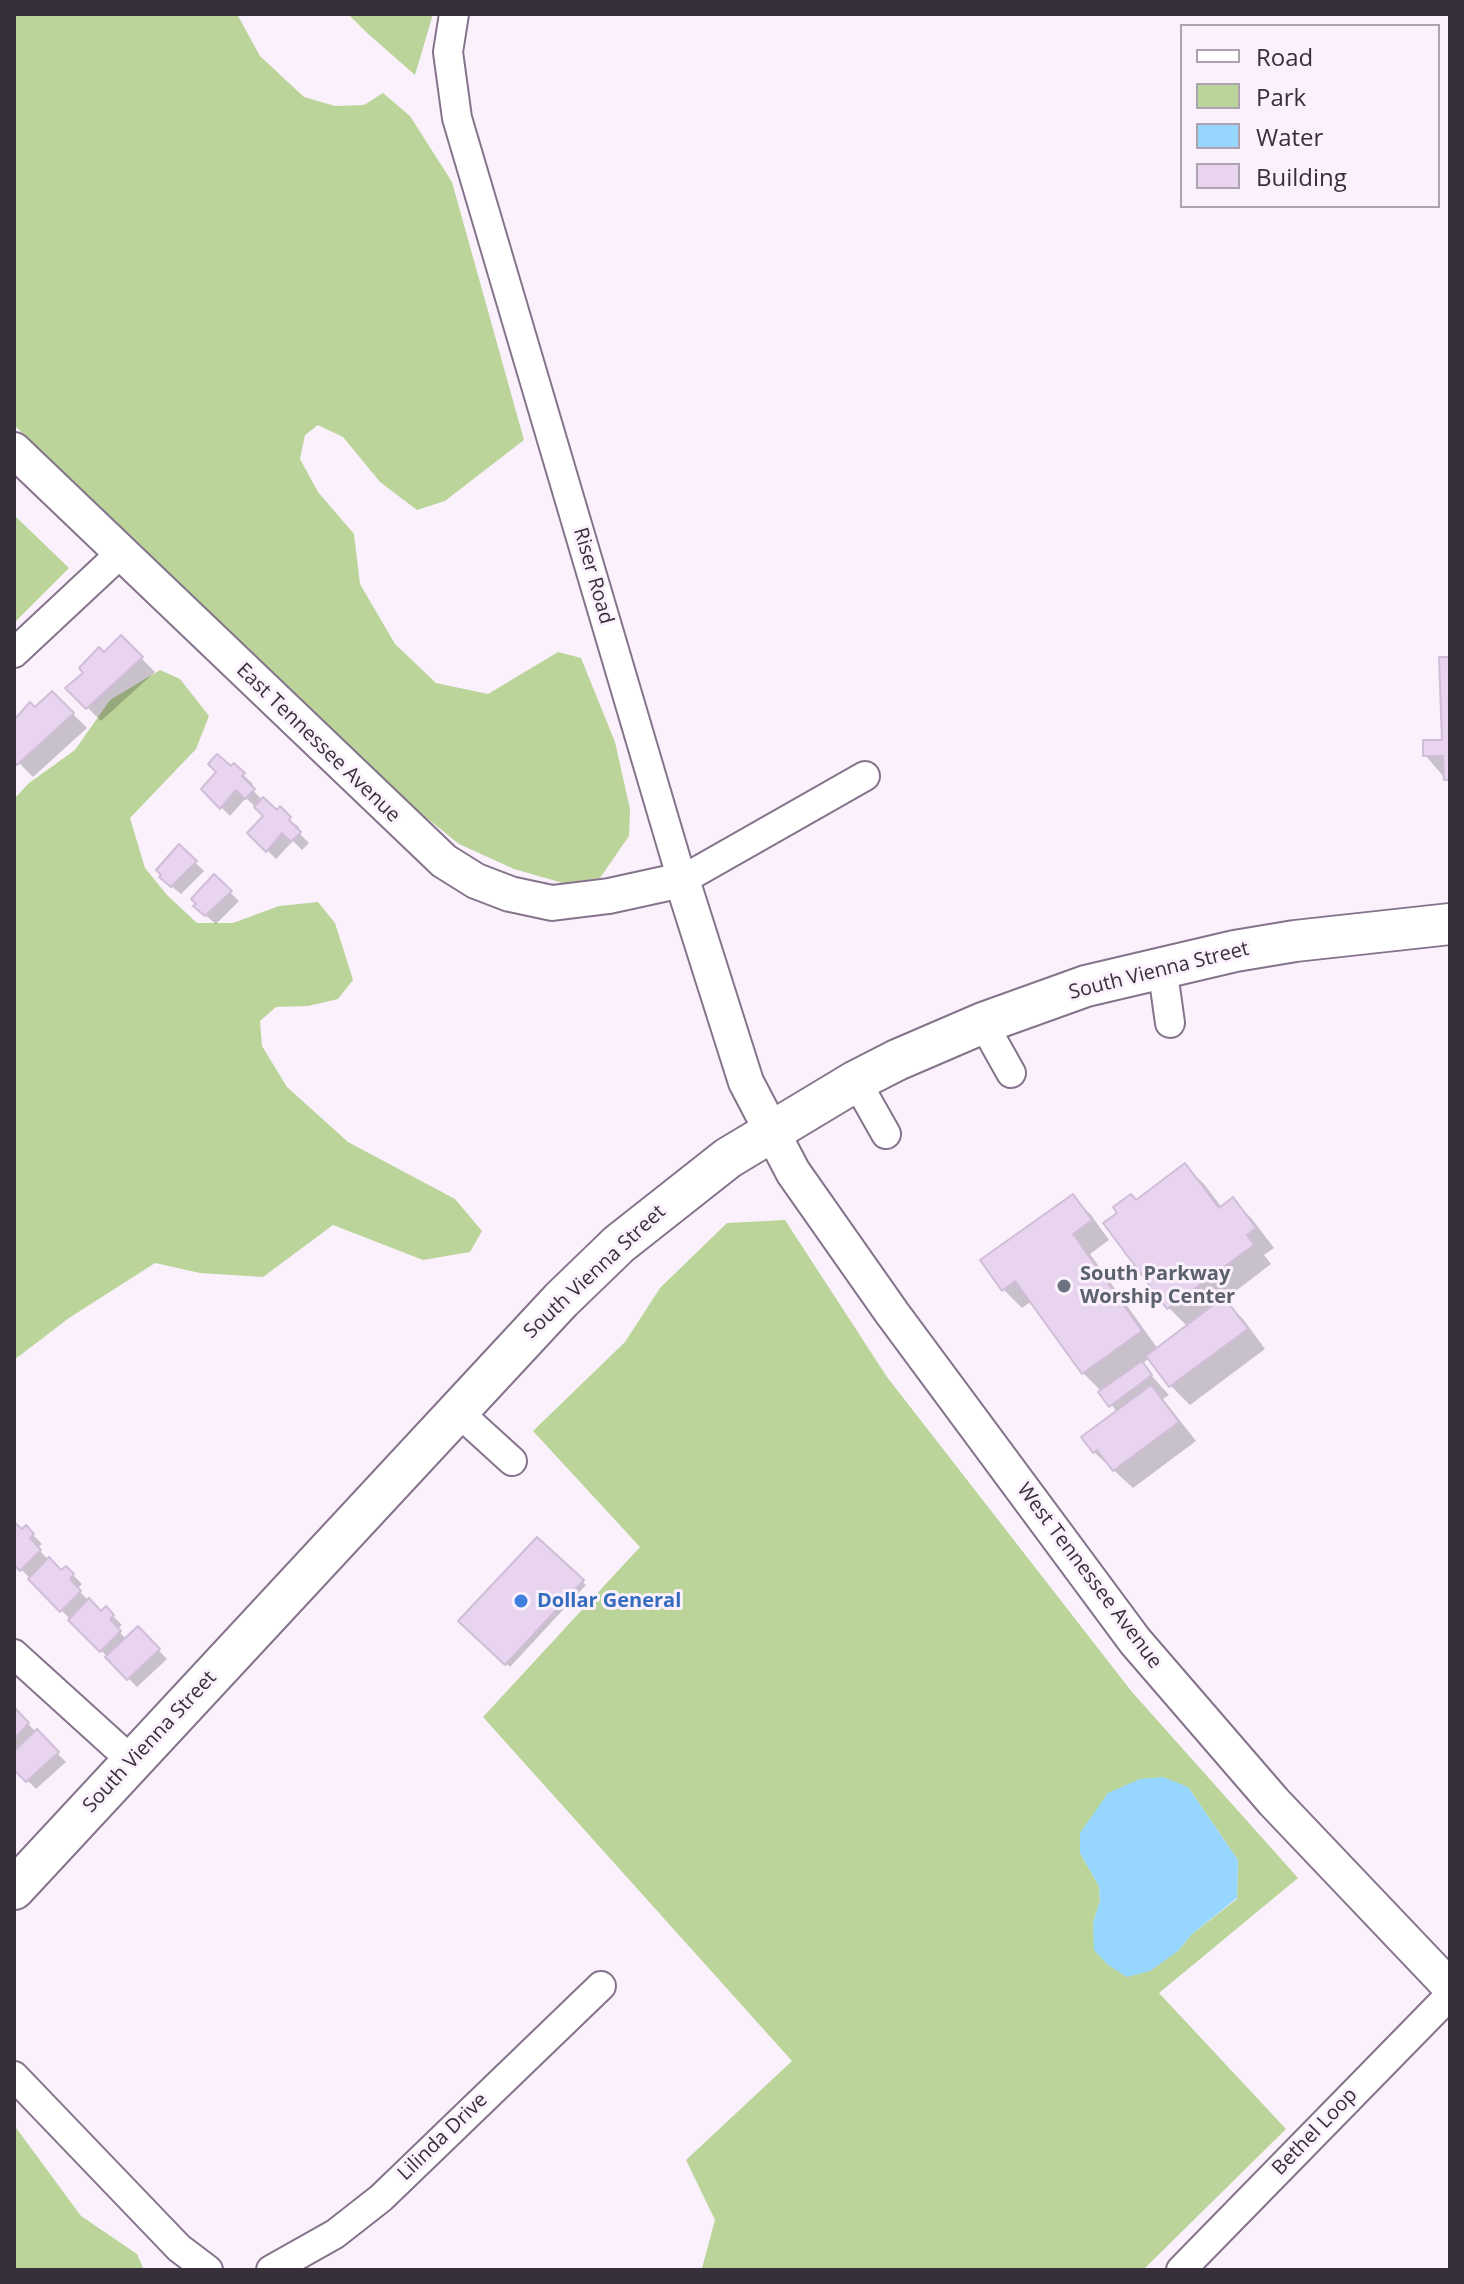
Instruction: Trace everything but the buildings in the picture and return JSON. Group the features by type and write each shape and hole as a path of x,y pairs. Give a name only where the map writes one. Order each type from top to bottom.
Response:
{"highway":[{"name":"South Vienna Street","path":"14,1889 561,1300 619,1244 728,1158 856,1081 897,1060 983,1023 1086,986 1162,966 1295,941 1450,924"}],"main road":[{"name":"East Tennessee Avenue","path":"14,450 408,830 444,861 476,881 510,894 552,903 609,896 682,880"},
{"name":"Riser Road","path":"682,880 746,1082 771,1131"},
{"name":"West Tennessee Avenue","path":"771,1131 793,1172 892,1313 1135,1641 1274,1802 1450,1987"}],"street":[{"name":"Riser Road","path":"454,14 448,52 457,118 682,880"},
{"path":"14,653 121,553"},
{"path":"682,880 865,776"},
{"path":"1162,966 1170,1023"},
{"path":"983,1023 1011,1073"},
{"path":"856,1081 886,1134"},
{"path":"456,1410 512,1461"},
{"path":"14,1654 132,1761"},
{"name":"Lilinda Drive","path":"271,2270 335,2234 381,2198 601,1986"},
{"name":"Bethel Loop","path":"1181,2270 1450,1995"},
{"path":"14,2076 179,2248 193,2262 208,2270"}],"green space":[{"path":"14,14 237,14 260,56 304,97 335,106 364,105 383,93 410,116 452,182 524,440 445,501 417,510 380,482 343,437 318,425 305,435 300,459 318,492 354,534 360,584 395,644 436,683 488,694 558,652 581,658 615,742 630,809 629,836 600,878 563,883 514,869 459,844 394,792 14,425"},
{"path":"348,14 433,14 415,75 366,32"},
{"path":"14,515 69,568 14,623"},
{"path":"160,670 180,679 209,716 196,749 130,818 145,868 167,895 197,923 233,923 279,906 318,902 335,923 353,980 338,999 308,1006 276,1007 260,1021 262,1046 287,1087 348,1142 455,1199 482,1231 470,1252 423,1260 333,1225 263,1277 200,1273 155,1263 69,1318 14,1360 14,799 29,783 75,750 110,700"},
{"path":"785,1220 887,1377 1132,1692 1298,1878 1159,1993 1286,2129 1143,2270 699,2270 715,2220 686,2160 792,2061 483,1717 640,1547 533,1431 625,1342 660,1288 727,1223","holes":["1188,1787 1238,1860 1237,1899 1192,1934 1178,1951 1093,1923 1100,1901 1099,1886 1080,1853"]},
{"path":"14,2125 81,2216 137,2254 144,2270 14,2270"}],"water":[{"path":"1163,1777 1188,1787 1238,1860 1237,1898 1192,1934 1178,1951 1150,1971 1127,1977 1108,1965 1094,1950 1093,1923 1100,1901 1099,1886 1080,1853 1080,1833 1108,1793 1140,1779"}],"place":[{"name":"South Parkway Worship Center","path":"1064,1286"},
{"name":"Dollar General","path":"521,1601"}]}
